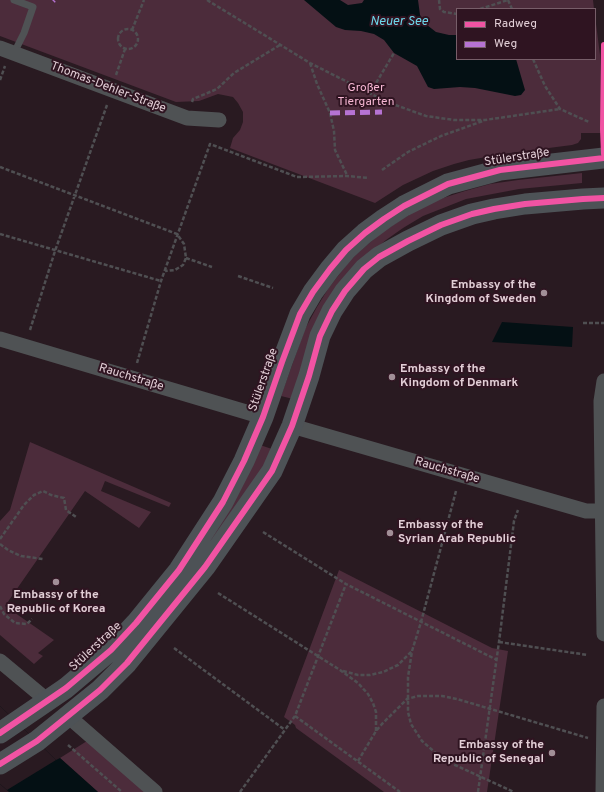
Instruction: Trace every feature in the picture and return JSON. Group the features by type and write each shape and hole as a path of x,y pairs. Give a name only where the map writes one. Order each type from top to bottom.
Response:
{"main road":[{"name":"Stülerstraße","path":"8,727 48,701 84,674 136,623 179,570 223,502 263,417 300,314 313,292 346,250 365,233 404,206 448,184 500,170 604,158"},
{"path":"0,764 36,741 100,690 127,663 205,567 272,471 292,426 320,336 332,311 345,291 359,275 379,257 408,241 441,225 472,214 525,204 604,198"},
{"name":"Stülerstraße","path":"263,417 292,426"},
{"path":"48,701 68,716"}],"street":[{"name":"Thomas-Dehler-Straße","path":"0,48 186,118 218,120"},
{"name":"Rauchstraße","path":"0,339 263,417"},
{"path":"604,381 601,401 604,634"},
{"name":"Rauchstraße","path":"292,426 586,511 602,511"},
{"path":"0,661 48,701"},
{"path":"604,706 604,792"},
{"path":"68,716 155,792"}],"lane":[{"path":"14,0 33,7 24,33 14,53"}],"path":[{"path":"132,30 144,0"},
{"path":"207,0 310,63 387,102 426,116 454,120 485,120 560,108"},
{"path":"439,0 440,9 444,12 456,14"},
{"path":"483,8 508,0"},
{"path":"132,30 138,36 137,43 132,48 125,49 119,44 119,37 123,31 132,30"},
{"path":"192,102 193,99 217,89 234,73 280,45"},
{"path":"114,79 125,49"},
{"path":"370,93 394,53"},
{"path":"533,60 545,86 560,108 589,122"},
{"path":"310,63 317,84 330,113 334,131 335,150 347,176"},
{"path":"0,80 5,66"},
{"path":"30,330 74,195 107,105"},
{"path":"382,170 408,152 441,136 485,120"},
{"path":"138,363 161,281 210,144 297,177 347,176 369,178"},
{"path":"0,167 178,234 184,244 186,258 183,265 175,270 165,271"},
{"path":"0,234 161,281"},
{"path":"186,258 212,267"},
{"path":"238,276 273,288"},
{"path":"583,324 604,323"},
{"path":"0,539 2,534 24,505 34,495 44,491 51,495 64,498 66,510 76,517"},
{"path":"456,491 412,651 408,677 408,712 411,724 422,741 438,755 455,765 514,792"},
{"path":"478,792 497,660 514,521 518,510"},
{"path":"263,532 346,584 497,660"},
{"path":"0,544 8,550 21,556 43,559"},
{"path":"240,792 295,716 346,584"},
{"path":"218,594 318,656 358,683 368,694 376,712 376,731"},
{"path":"0,606 4,614 15,623 27,624 32,618"},
{"path":"499,642 588,655"},
{"path":"174,648 285,730"},
{"path":"340,670 358,675 370,675 383,672 398,665 412,651"},
{"path":"358,762 376,731 407,699 418,696 442,696 490,708 588,738"},
{"path":"295,716 400,792"},
{"path":"68,745 122,792"}],"green space":[{"name":"Großer Tiergarten","path":"0,0 593,0 594,8 456,8 456,60 596,60 596,24 600,55 601,133 581,133 581,139 578,143 572,145 510,153 454,164 433,171 403,185 375,203 230,148 233,138 240,130 243,122 243,112 233,97 218,94 199,101 176,102 0,36"},
{"path":"582,173 582,183 519,189 466,199 423,216 386,240 373,251 293,399 281,396 305,329 328,289 351,259 382,232 420,208 443,198 465,191 490,184"},
{"path":"30,442 171,503 169,507 105,481 101,491 151,512 139,528 85,491 5,606 54,640 38,653 43,656 34,664 0,635 0,521 10,510"},
{"path":"260,445 272,449 258,480 208,552 203,545"},
{"path":"339,570 492,648 508,651 487,792 384,792 296,728 295,725 284,717"},
{"path":"87,741 147,792 98,792 60,758"}],"water":[{"name":"Neuer See","path":"304,0 340,0 348,5 362,3 364,0 418,0 420,15 427,25 436,32 456,35 456,60 516,60 525,90 521,95 515,96 475,88 460,87 434,89 428,87 417,66 394,53 384,40 374,34 345,30 336,27"},
{"path":"502,322 573,327 572,347 492,342"},
{"path":"0,706 56,760 60,758 98,792 9,792 0,784"}],"pier":[{"path":"0,706 56,760 7,790 0,784"}],"marked path":[{"path":"330,113 382,112"}],"cycle path":[{"path":"604,45 604,154"},
{"path":"0,733 66,688 111,650 136,623 179,570 223,502 244,461 263,417 300,314 313,292 346,250 365,233 404,206 448,184 500,170 604,158"},
{"path":"0,764 37,741 100,690 127,663 205,567 272,471 292,426 309,376 320,336 332,311 345,291 364,269 379,257 408,241 441,225 472,214 525,204 604,198"}],"place":[{"name":"Embassy of the Kingdom of Sweden","path":"544,293"},
{"name":"Embassy of the Kingdom of Denmark","path":"392,377"},
{"name":"Embassy of the Syrian Arab Republic","path":"390,533"},
{"name":"Embassy of the Republic of Korea","path":"56,582"},
{"name":"Embassy of the Republic of Senegal","path":"552,753"}]}
